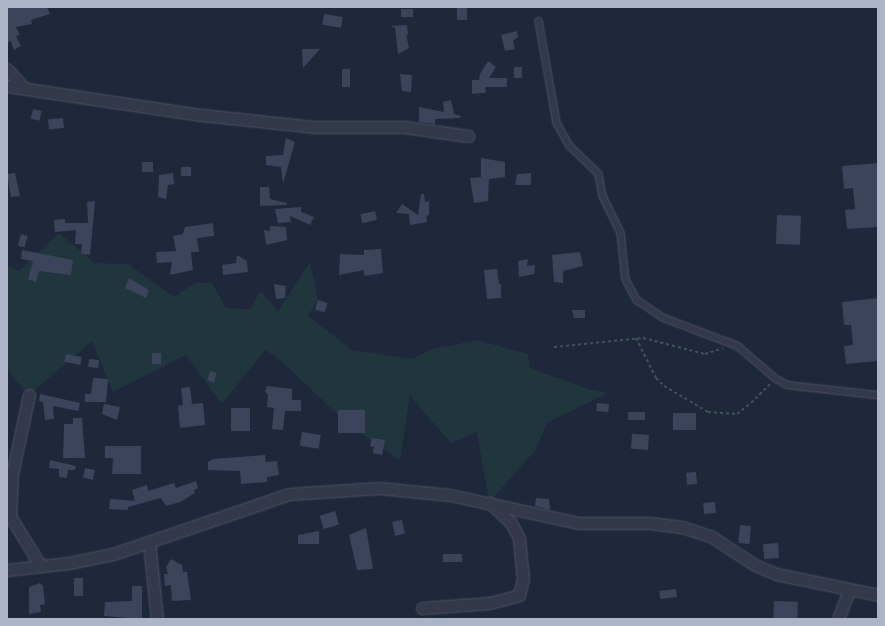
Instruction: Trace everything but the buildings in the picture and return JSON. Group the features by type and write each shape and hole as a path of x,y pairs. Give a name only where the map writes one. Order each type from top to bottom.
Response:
{"street":[{"path":"7,69 25,89"},
{"path":"7,86 202,115 315,127 404,127 468,136"},
{"path":"29,395 12,474 10,516 40,565"},
{"path":"7,570 90,559 149,543 289,494 379,488 450,495 489,502 578,523 649,523 682,527 712,537 755,565 776,574 878,595"},
{"path":"422,608 490,603 519,595 523,579 519,538 511,523 489,502"},
{"path":"149,543 157,619"},
{"path":"838,619 849,590"}],"lane":[{"path":"539,21 556,123 570,146 599,174 603,196 621,233 626,280 629,289 638,300 664,318 733,344 775,378 787,385 818,390 878,395"}],"path":[{"path":"554,347 636,338 659,341 705,354 733,344"},
{"path":"636,338 656,378 672,392 708,412 737,414 751,404 775,378"}],"shaded area":[{"path":"59,233 94,263 128,264 174,297 195,283 212,283 226,308 251,309 260,291 278,311 310,262 318,299 308,316 352,350 412,359 432,349 477,340 528,354 530,368 588,389 608,393 547,423 535,451 489,502 477,432 451,443 410,396 400,460 350,426 280,360 265,350 222,404 186,355 113,392 92,341 29,395 7,370 7,266 19,271"}]}
